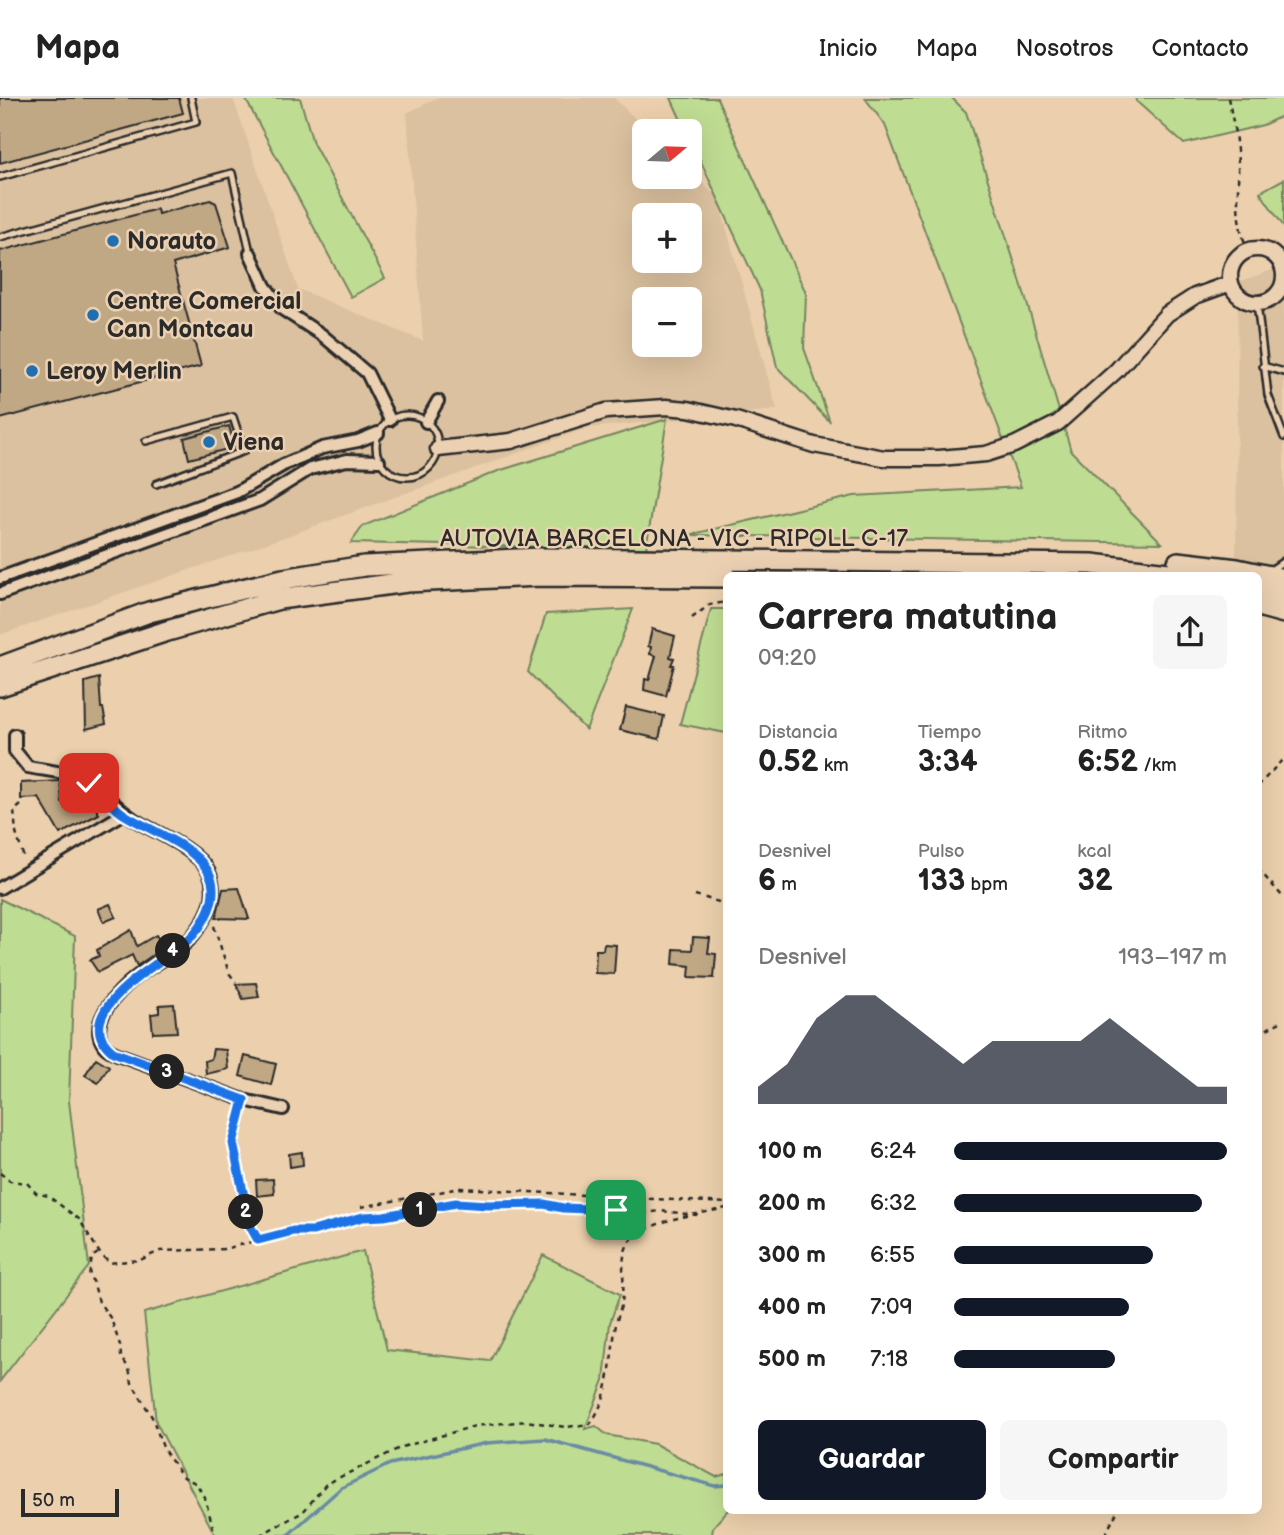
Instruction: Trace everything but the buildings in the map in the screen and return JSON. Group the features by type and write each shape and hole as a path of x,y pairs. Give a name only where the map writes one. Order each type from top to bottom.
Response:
{"highway":[{"path":"1093,564 1117,556 1214,572"},
{"name":"AUTOVIA BARCELONA - VIC - RIPOLL C-17","path":"0,667 149,612 283,579 364,566 541,558 1093,564 1161,572"},
{"name":"AUTOVIA BARCELONA - VIC - RIPOLL C-17","path":"0,686 164,632 279,599 421,581 541,576 723,577"},
{"path":"1269,581 1284,596"},
{"path":"1262,607 1284,613"}],"street":[{"path":"1260,250 1270,254 1283,266 1280,289 1268,301 1257,303 1241,298 1231,284 1232,265 1237,258 1249,251 1260,250"},
{"path":"250,253 265,286 282,309 323,335 367,373 390,419"},
{"path":"438,449 511,441 606,411 666,407 736,420 814,445 884,458 939,458 986,454 1014,445 1058,423 1116,371 1167,314 1195,296 1231,284"},
{"path":"426,422 438,401"},
{"path":"0,578 237,492 285,464 322,447 358,441 378,433"},
{"path":"0,594 260,500 310,470 347,460 379,461"},
{"path":"15,735 15,751 27,768 68,774 89,783 123,814 183,846 208,871 213,891 208,914 187,941 135,978 118,994 103,1013 99,1029 103,1044 113,1052 244,1100 283,1110"},
{"path":"0,888 123,814"}],"lane":[{"path":"0,177 196,122 191,98"},
{"path":"0,237 232,173 250,253"},
{"path":"1257,303 1268,395 1284,437"},
{"path":"1263,366 1284,372"},
{"path":"402,415 415,416 426,422 433,430 438,449 430,467 413,477 393,474 379,461 376,452 378,433 390,419 402,415"},
{"path":"146,441 233,417 244,451 156,484"},
{"path":"1278,421 1284,417"},
{"path":"1269,581 1284,561"}],"path":[{"path":"1228,98 1238,160 1239,221 1243,241 1249,251"},
{"path":"692,618 709,605 723,603"},
{"path":"1262,782 1284,758"},
{"path":"21,805 14,811 16,833 23,857 32,870"},
{"path":"1262,873 1284,898"},
{"path":"695,895 723,903"},
{"path":"208,914 229,973 236,982"},
{"path":"1262,1032 1284,1020"},
{"path":"244,1100 233,1143 250,1226 258,1240"},
{"path":"0,1173 10,1181 27,1183 36,1193 48,1196 79,1219 109,1263 140,1260 160,1251 224,1249 293,1231 313,1231 363,1217 384,1216 456,1203 544,1204 563,1208 634,1210 644,1213 661,1211 697,1215"},
{"path":"361,1207 460,1188 723,1203"},
{"path":"260,1535 303,1512 326,1484 402,1447 475,1426 526,1421 566,1427 590,1424 599,1412 609,1380 615,1328 623,1295 623,1257 630,1240 650,1227 723,1209"},
{"path":"99,1252 92,1257 89,1277 93,1281 99,1302 110,1319 132,1383 152,1417 156,1433 171,1463 182,1476 197,1484 205,1498 215,1535"},
{"path":"1105,1535 1116,1514"}],"shaded area":[{"path":"0,98 233,98 298,289 423,341 407,113 437,98 614,98 636,119 632,119 632,189 702,189 702,183 718,198 777,410 587,428 276,540 0,635"},
{"path":"1272,270 1284,270 1284,572 1236,557 1238,282"}],"green space":[{"path":"245,98 300,98 313,143 385,278 351,297"},
{"path":"671,98 717,98 806,293 804,348 830,422 777,367 760,290 702,164 702,119 681,119"},
{"path":"865,98 952,98 966,112 1071,451 1162,543 689,535 854,496 1021,487 885,125"},
{"path":"1137,98 1284,98 1284,115 1263,125 1184,144 1136,101"},
{"path":"1284,179 1284,227 1260,192"},
{"path":"667,419 646,549 351,543 363,526 498,471"},
{"path":"633,609 586,730 528,672 546,614"},
{"path":"711,609 723,609 723,732 680,724"},
{"path":"0,899 75,936 69,1101 89,1266 0,1381"},
{"path":"363,1251 387,1350 490,1361 543,1255 620,1294 610,1323 604,1380 585,1429 596,1426 607,1435 655,1444 716,1477 723,1475 724,1514 713,1527 712,1535 215,1535 156,1422 144,1313"}],"waterway":[{"path":"288,1535 341,1488 390,1464 487,1443 545,1439 715,1486 723,1485"}],"place":[{"name":"Norauto","path":"113,241"},
{"name":"Centre Comercial Can Montcau","path":"93,315"},
{"name":"Leroy Merlin","path":"32,371"},
{"name":"Viena","path":"209,442"}],"route":[{"path":"89,783 123,814 183,846 208,871 213,891 209,912 187,941 135,978 118,994 103,1013 99,1029 103,1044 113,1052 244,1100 233,1143 250,1226 258,1240 293,1231 313,1231 363,1217 408,1213 456,1203 544,1204 563,1208 616,1210"}]}
